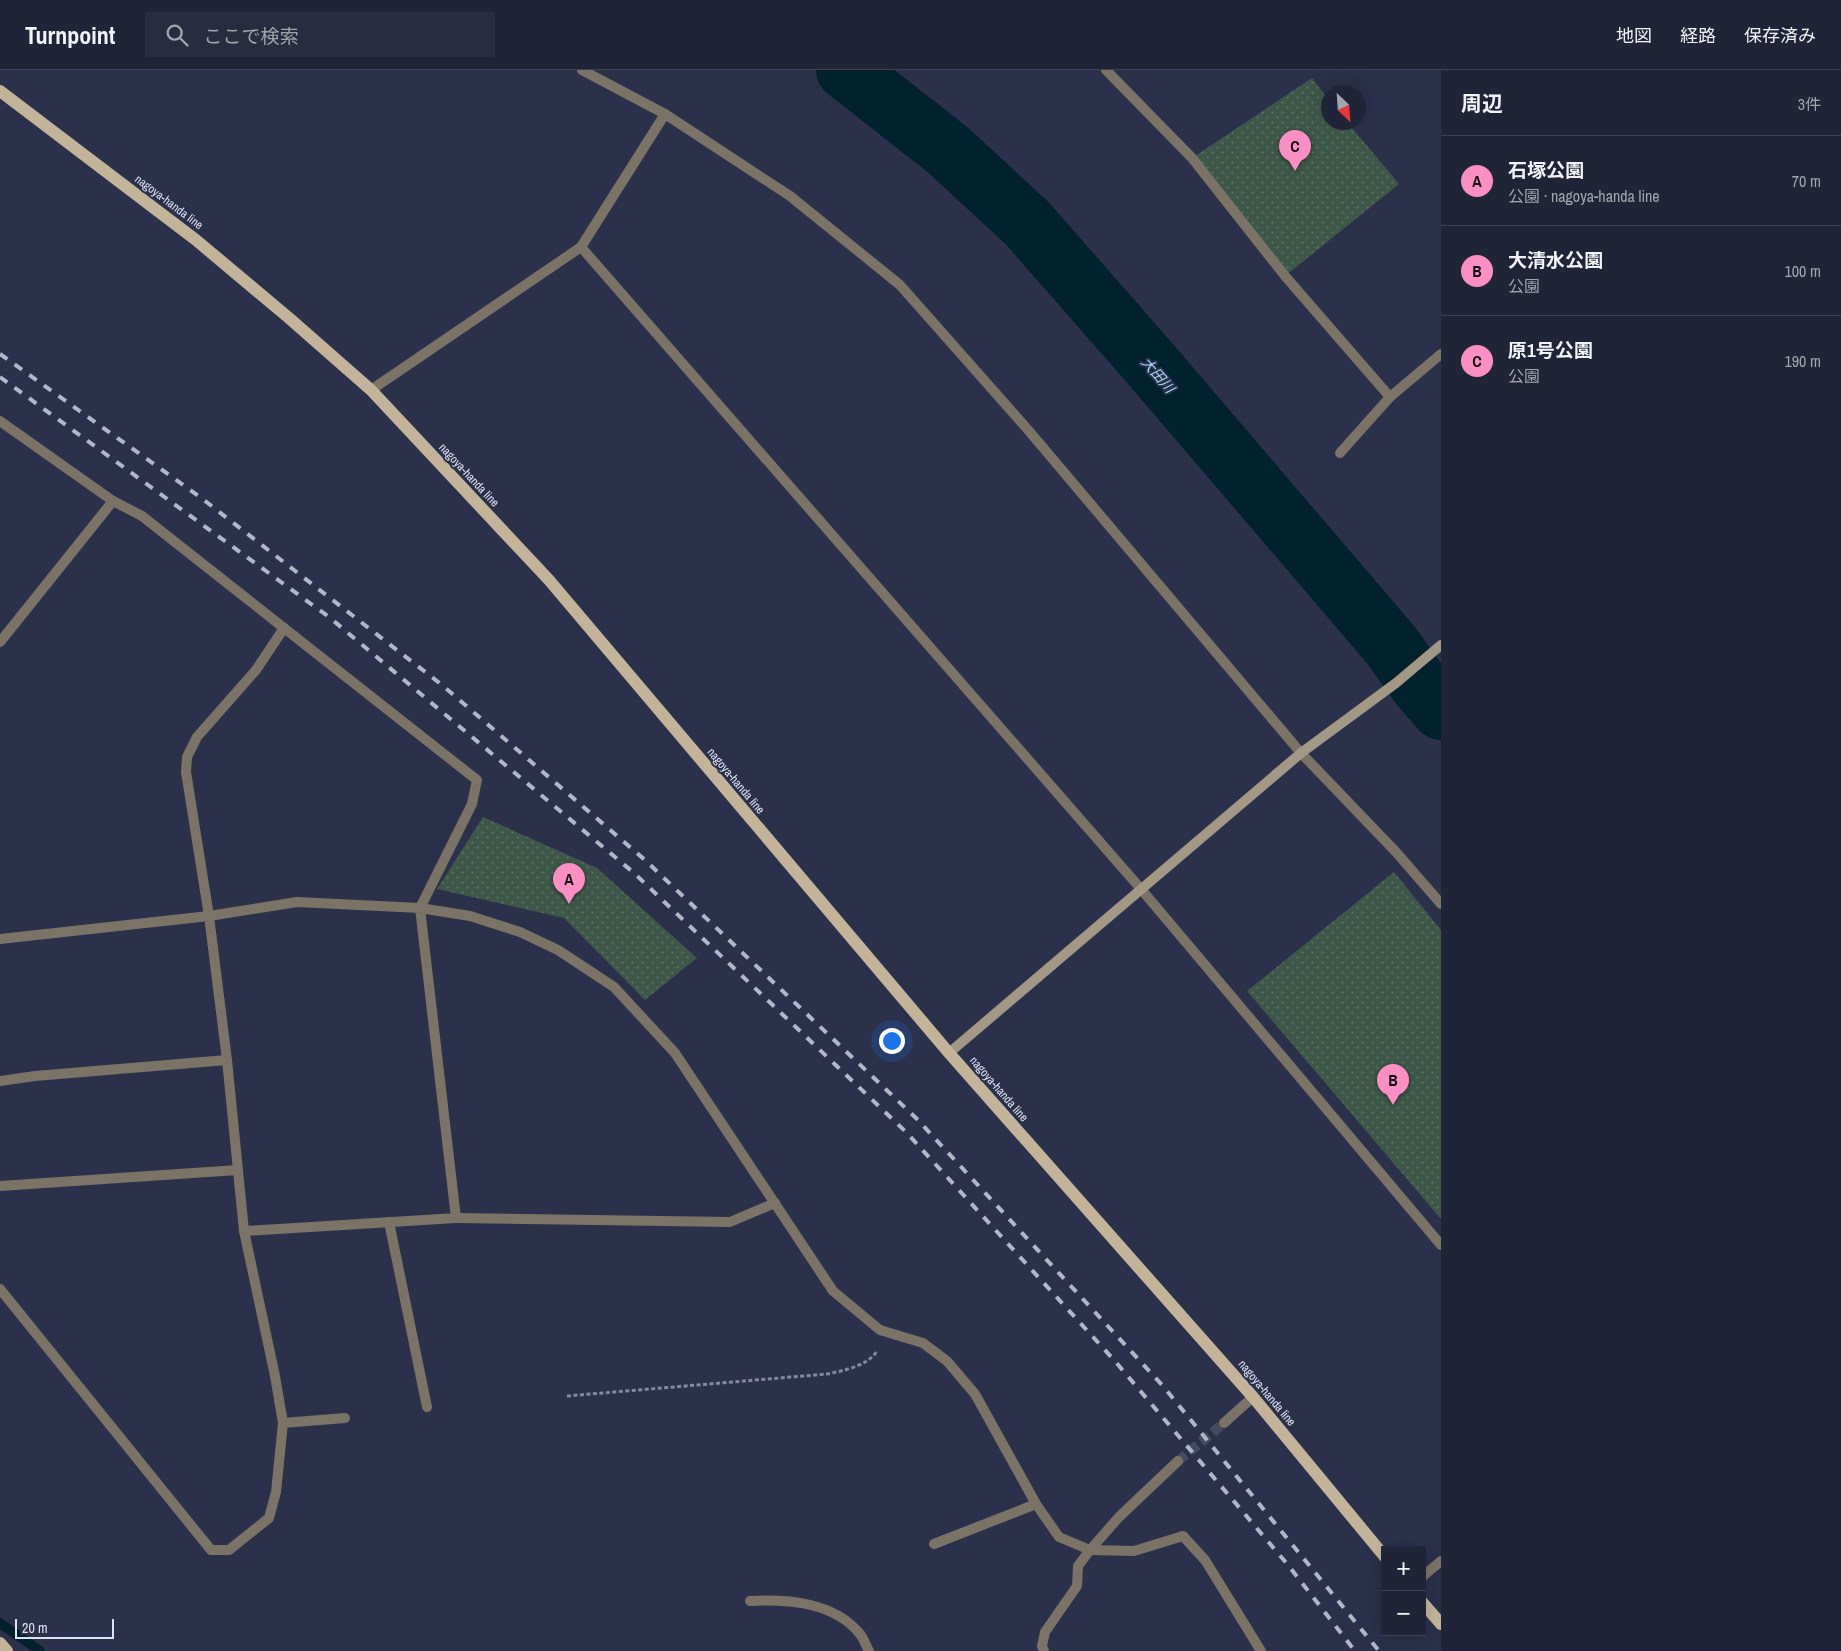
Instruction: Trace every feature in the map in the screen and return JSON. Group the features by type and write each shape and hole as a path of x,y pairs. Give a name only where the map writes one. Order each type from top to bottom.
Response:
{"main road":[{"name":"nagoya-handa line","path":"0,91 196,240 371,390 549,580 949,1053 1253,1398 1381,1552"},
{"path":"1426,1607 1441,1624"},
{"path":"0,1643 6,1651"}],"street":[{"path":"582,70 665,114 790,196 900,285 1029,431 1301,753 1396,852 1441,904"},
{"path":"1106,70 1192,158 1285,276 1390,397"},
{"path":"371,390 581,247 665,114"},
{"path":"581,247 1141,889 1441,1245"},
{"path":"1340,453 1390,397 1441,354"},
{"path":"0,421 113,501 142,516 477,780 472,804 420,908 456,1218"},
{"path":"0,642 113,501"},
{"path":"0,1289 211,1550 229,1550 269,1518 276,1492 283,1423 276,1376 244,1231 209,916 186,772 187,757 197,737 256,670 284,628"},
{"path":"949,1053 1301,753 1396,683 1441,645"},
{"path":"0,939 209,916 297,902 420,908 470,916 520,932 558,950 614,987 675,1053 833,1291 880,1330 923,1343 947,1361 975,1394 1036,1504 1059,1537 1090,1550 1134,1551 1183,1536 1205,1560 1261,1651"},
{"path":"0,1081 35,1076 226,1060"},
{"path":"0,1186 238,1170"},
{"path":"244,1231 456,1218 730,1222 775,1203"},
{"path":"389,1222 426,1407"},
{"path":"1224,1423 1253,1398"},
{"path":"283,1423 345,1418"},
{"path":"1044,1651 1042,1646 1045,1632 1077,1586 1078,1566 1118,1518 1178,1461"},
{"path":"934,1544 1036,1504"},
{"path":"1426,1574 1441,1561"},
{"path":"750,1601 780,1599 809,1604 843,1617 861,1635 869,1651"}],"path":[{"path":"567,1396 827,1374 848,1369 867,1360 875,1354 887,1333"}],"green space":[{"path":"1312,78 1321,90 1321,130 1354,130 1399,184 1285,276 1192,158"},
{"path":"483,817 597,868 697,958 645,1000 564,918 437,889"},
{"path":"1394,872 1441,930 1441,1219 1247,991"}],"waterway":[{"name":"大田川","path":"846,70 948,150 1027,223 1148,361 1390,644 1422,688 1441,710"},
{"path":"0,1623 40,1651"}],"tunnel":[{"path":"1178,1461 1224,1423"}],"railway":[{"path":"0,354 200,497 442,685 645,860 917,1119 1163,1386 1379,1651"},
{"path":"0,377 329,617 634,873 906,1132 1114,1360 1288,1565 1355,1651"}],"place":[{"name":"原1号公園","path":"1295,171"},
{"name":"石塚公園","path":"569,904"},
{"name":"大清水公園","path":"1393,1105"}]}
